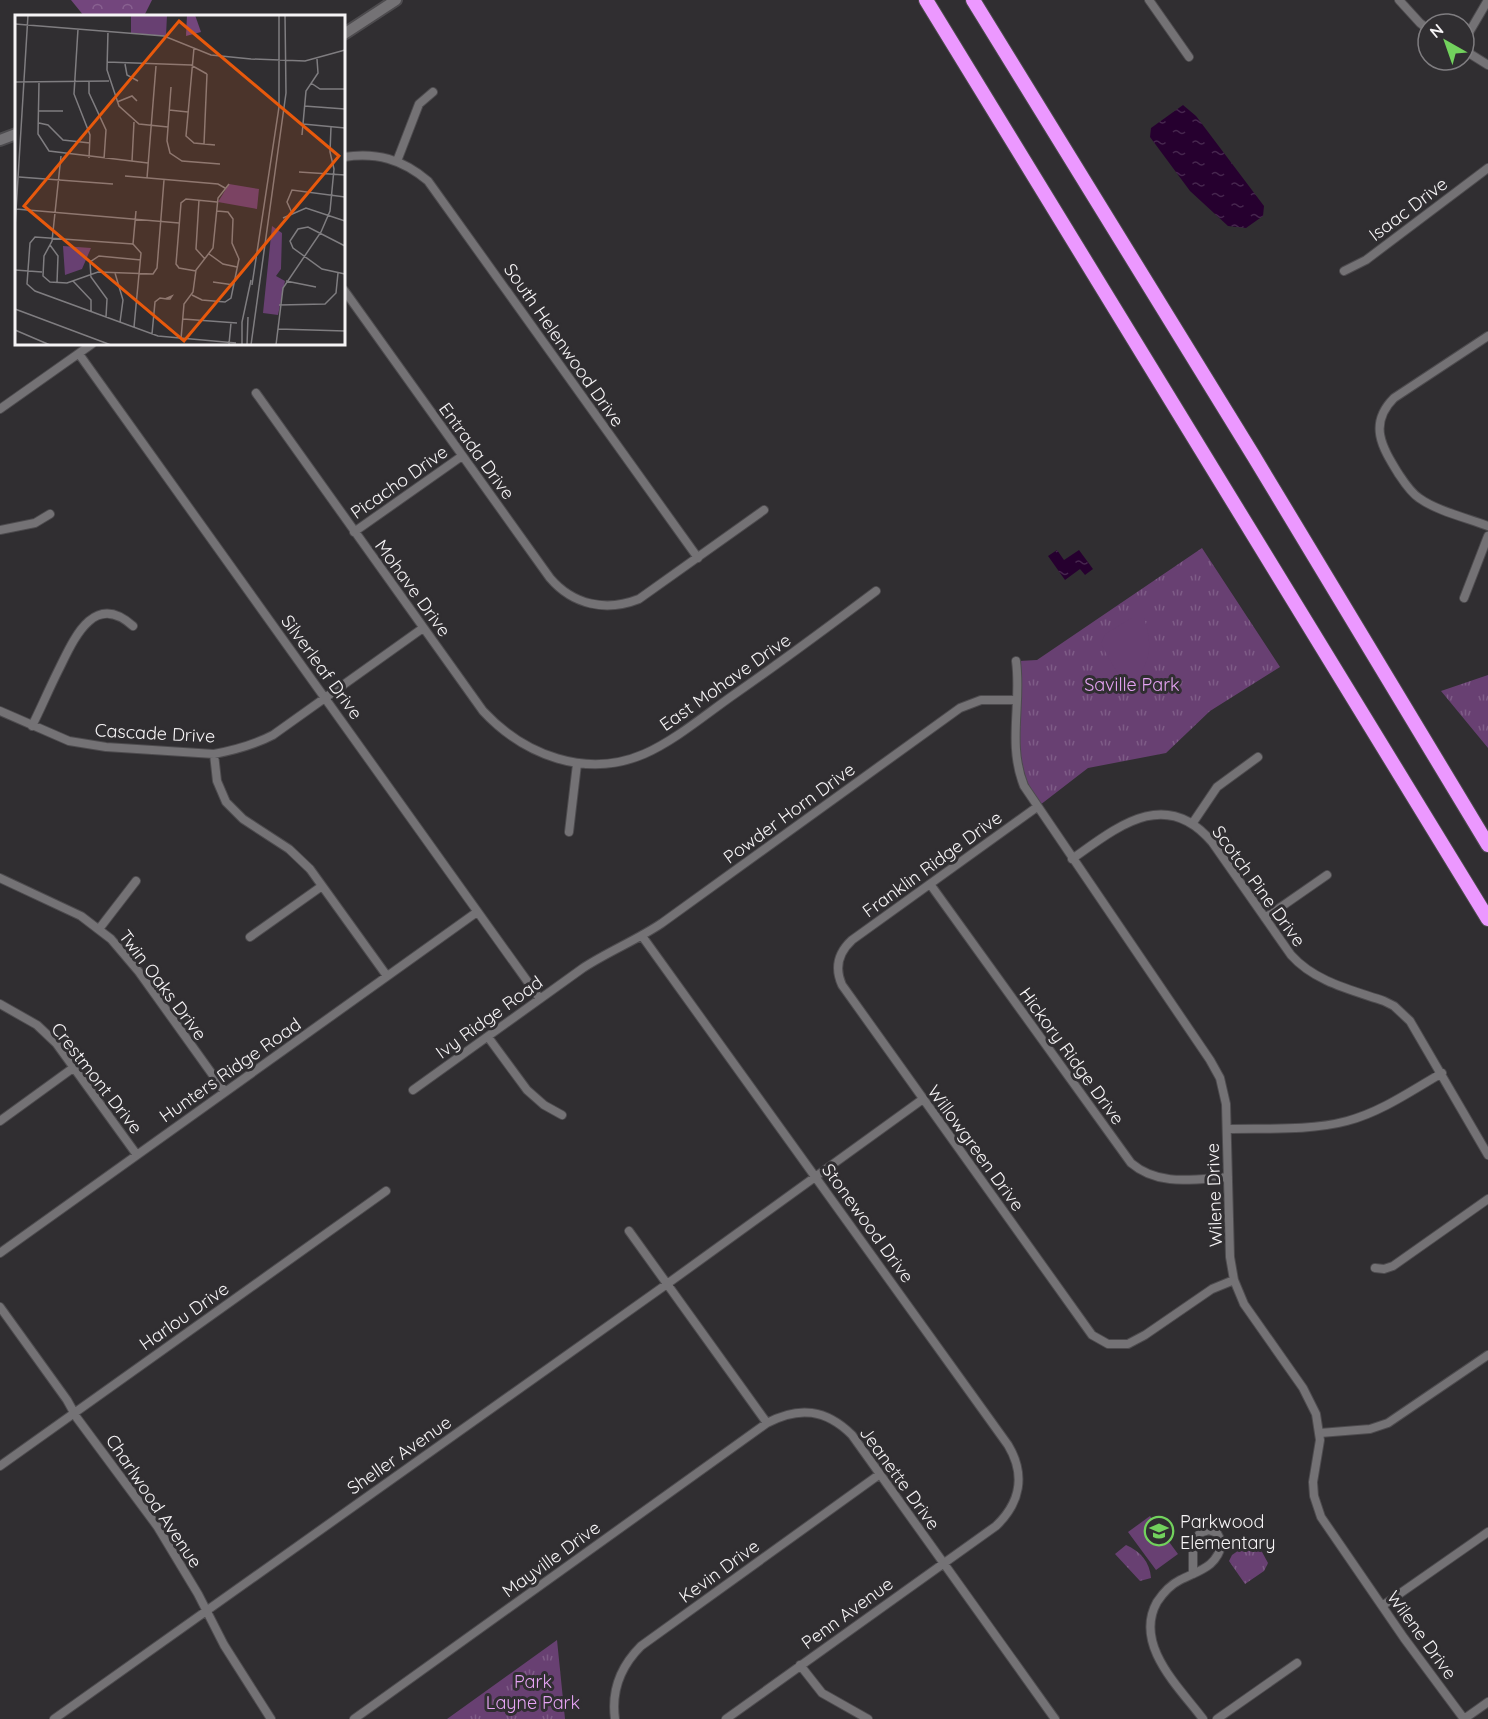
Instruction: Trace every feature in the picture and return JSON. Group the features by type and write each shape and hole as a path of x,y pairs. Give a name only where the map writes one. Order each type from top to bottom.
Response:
{"highway":[{"path":"926,0 1487,918"},
{"path":"973,0 1253,455 1488,845"}],"main road":[{"path":"345,33 396,0"},
{"path":"0,140 15,134"}],"street":[{"path":"1149,0 1189,57"},
{"path":"1400,0 1416,18"},
{"path":"1476,20 1488,0"},
{"path":"345,157 373,155 397,160 419,105 432,92"},
{"name":"South Helenwood Drive","path":"397,160 418,173 436,190 698,558"},
{"name":"Isaac Drive","path":"1344,271 1366,260 1488,168"},
{"name":"Entrada Drive","path":"345,291 557,587 579,601 604,606 626,604 639,599 698,558"},
{"path":"1488,336 1394,398 1382,416 1380,433 1384,451 1407,486 1418,497 1488,526"},
{"path":"0,409 92,345"},
{"name":"Silverleaf Drive","path":"79,354 540,999"},
{"name":"Mohave Drive","path":"256,393 483,711 516,739 540,752 577,764"},
{"name":"Picacho Drive","path":"354,532 462,456"},
{"path":"698,558 764,510"},
{"path":"0,530 36,523 50,514"},
{"path":"1464,598 1488,536"},
{"name":"East Mohave Drive","path":"577,764 633,758 664,744 876,591"},
{"path":"32,726 70,646 84,624 100,615 107,614 118,615 133,626"},
{"name":"Cascade Drive","path":"0,711 57,737 82,744 214,754 262,740 423,628"},
{"name":"Wilene Drive","path":"1016,661 1018,678 1016,764 1024,786 1210,1060 1223,1086 1227,1129 1230,1257 1234,1280 1248,1311 1308,1396 1316,1414 1320,1432 1320,1448 1313,1482 1318,1510 1328,1529 1464,1719"},
{"name":"Powder Horn Drive","path":"583,968 642,936 960,708 981,700 1016,700"},
{"path":"214,754 215,770 221,793 233,810 289,849 310,869 387,976"},
{"path":"1192,824 1217,787 1258,757"},
{"path":"569,832 577,764"},
{"name":"Franklin Ridge Drive","path":"846,946 1037,807"},
{"name":"Scotch Pine Drive","path":"1072,859 1118,826 1138,818 1166,815 1192,824 1212,842 1291,955 1304,968 1322,979 1384,1001 1403,1013 1416,1029 1488,1155"},
{"path":"1264,918 1327,875"},
{"name":"Twin Oaks Drive","path":"0,878 57,904 99,929 122,951 139,972 225,1092"},
{"path":"99,929 136,881"},
{"name":"Hickory Ridge Drive","path":"930,884 1131,1163 1146,1174 1164,1179 1228,1177"},
{"path":"250,938 322,886"},
{"name":"Hunters Ridge Road","path":"0,1253 477,912"},
{"name":"Stonewood Drive","path":"642,936 1012,1452 1018,1473 1016,1499 1007,1516 987,1533"},
{"name":"Willowgreen Drive","path":"846,946 838,965 842,985 1089,1331 1099,1340 1113,1345 1135,1342 1212,1289 1234,1280"},
{"name":"Ivy Ridge Road","path":"413,1090 583,968"},
{"name":"Crestmont Drive","path":"0,1004 37,1025 56,1043 137,1155"},
{"path":"488,1037 531,1095 562,1115"},
{"path":"0,1121 73,1068"},
{"path":"1227,1129 1325,1125 1347,1121 1378,1110 1442,1073"},
{"name":"Sheller Avenue","path":"54,1719 667,1284 923,1099"},
{"name":"Harlou Drive","path":"0,1466 386,1191"},
{"path":"1375,1268 1384,1269 1393,1266 1488,1199"},
{"path":"629,1231 766,1423"},
{"name":"Charlwood Avenue","path":"0,1307 157,1526 198,1593 224,1645 271,1719"},
{"path":"1320,1432 1363,1430 1388,1424 1488,1355"},
{"name":"Jeanette Drive","path":"766,1423 796,1412 816,1413 842,1425 852,1435 1055,1719"},
{"name":"Mayville Drive","path":"354,1719 766,1423"},
{"name":"Kevin Drive","path":"615,1719 613,1706 617,1683 627,1662 641,1646 880,1474"},
{"path":"1193,1574 1193,1543 1200,1533 1209,1530 1217,1533 1222,1543 1220,1555 1206,1568 1193,1574 1177,1581 1163,1593 1150,1622 1152,1643 1160,1661 1203,1719"},
{"path":"1382,1606 1488,1532"},
{"name":"Penn Avenue","path":"726,1719 987,1533"},
{"path":"1217,1719 1297,1664"},
{"path":"800,1665 822,1693 868,1719"},
{"path":"1464,1719 1488,1702"}],"green space":[{"path":"71,0 152,0 144,15 83,15"},
{"name":"Saville Park","path":"1202,548 1280,667 1210,711 1166,753 1088,768 1040,805 1030,787 1021,752 1019,661 1037,660"},
{"path":"1132,618 1144,618 1149,645 1147,661 1132,684 1118,672 1101,644 1105,634"},
{"path":"1488,675 1488,748 1441,691"},
{"path":"1150,1516 1178,1554 1156,1570 1128,1532"},
{"path":"1255,1539 1268,1563 1264,1571 1245,1584 1229,1561 1232,1555"},
{"path":"1126,1545 1136,1550 1143,1558 1149,1567 1151,1578 1140,1581 1115,1554"},
{"name":"Park Layne Park","path":"557,1640 565,1719 447,1719"},
{"path":"529,1673 552,1705 536,1717 513,1685"}],"water":[{"path":"1183,105 1196,116 1264,206 1263,216 1246,228 1228,226 1190,191 1150,137 1151,128"},
{"path":"1057,550 1064,560 1079,550 1093,569 1085,575 1080,569 1065,580 1048,556"}],"place":[{"name":"Parkwood Elementary","path":"1159,1531"}]}
